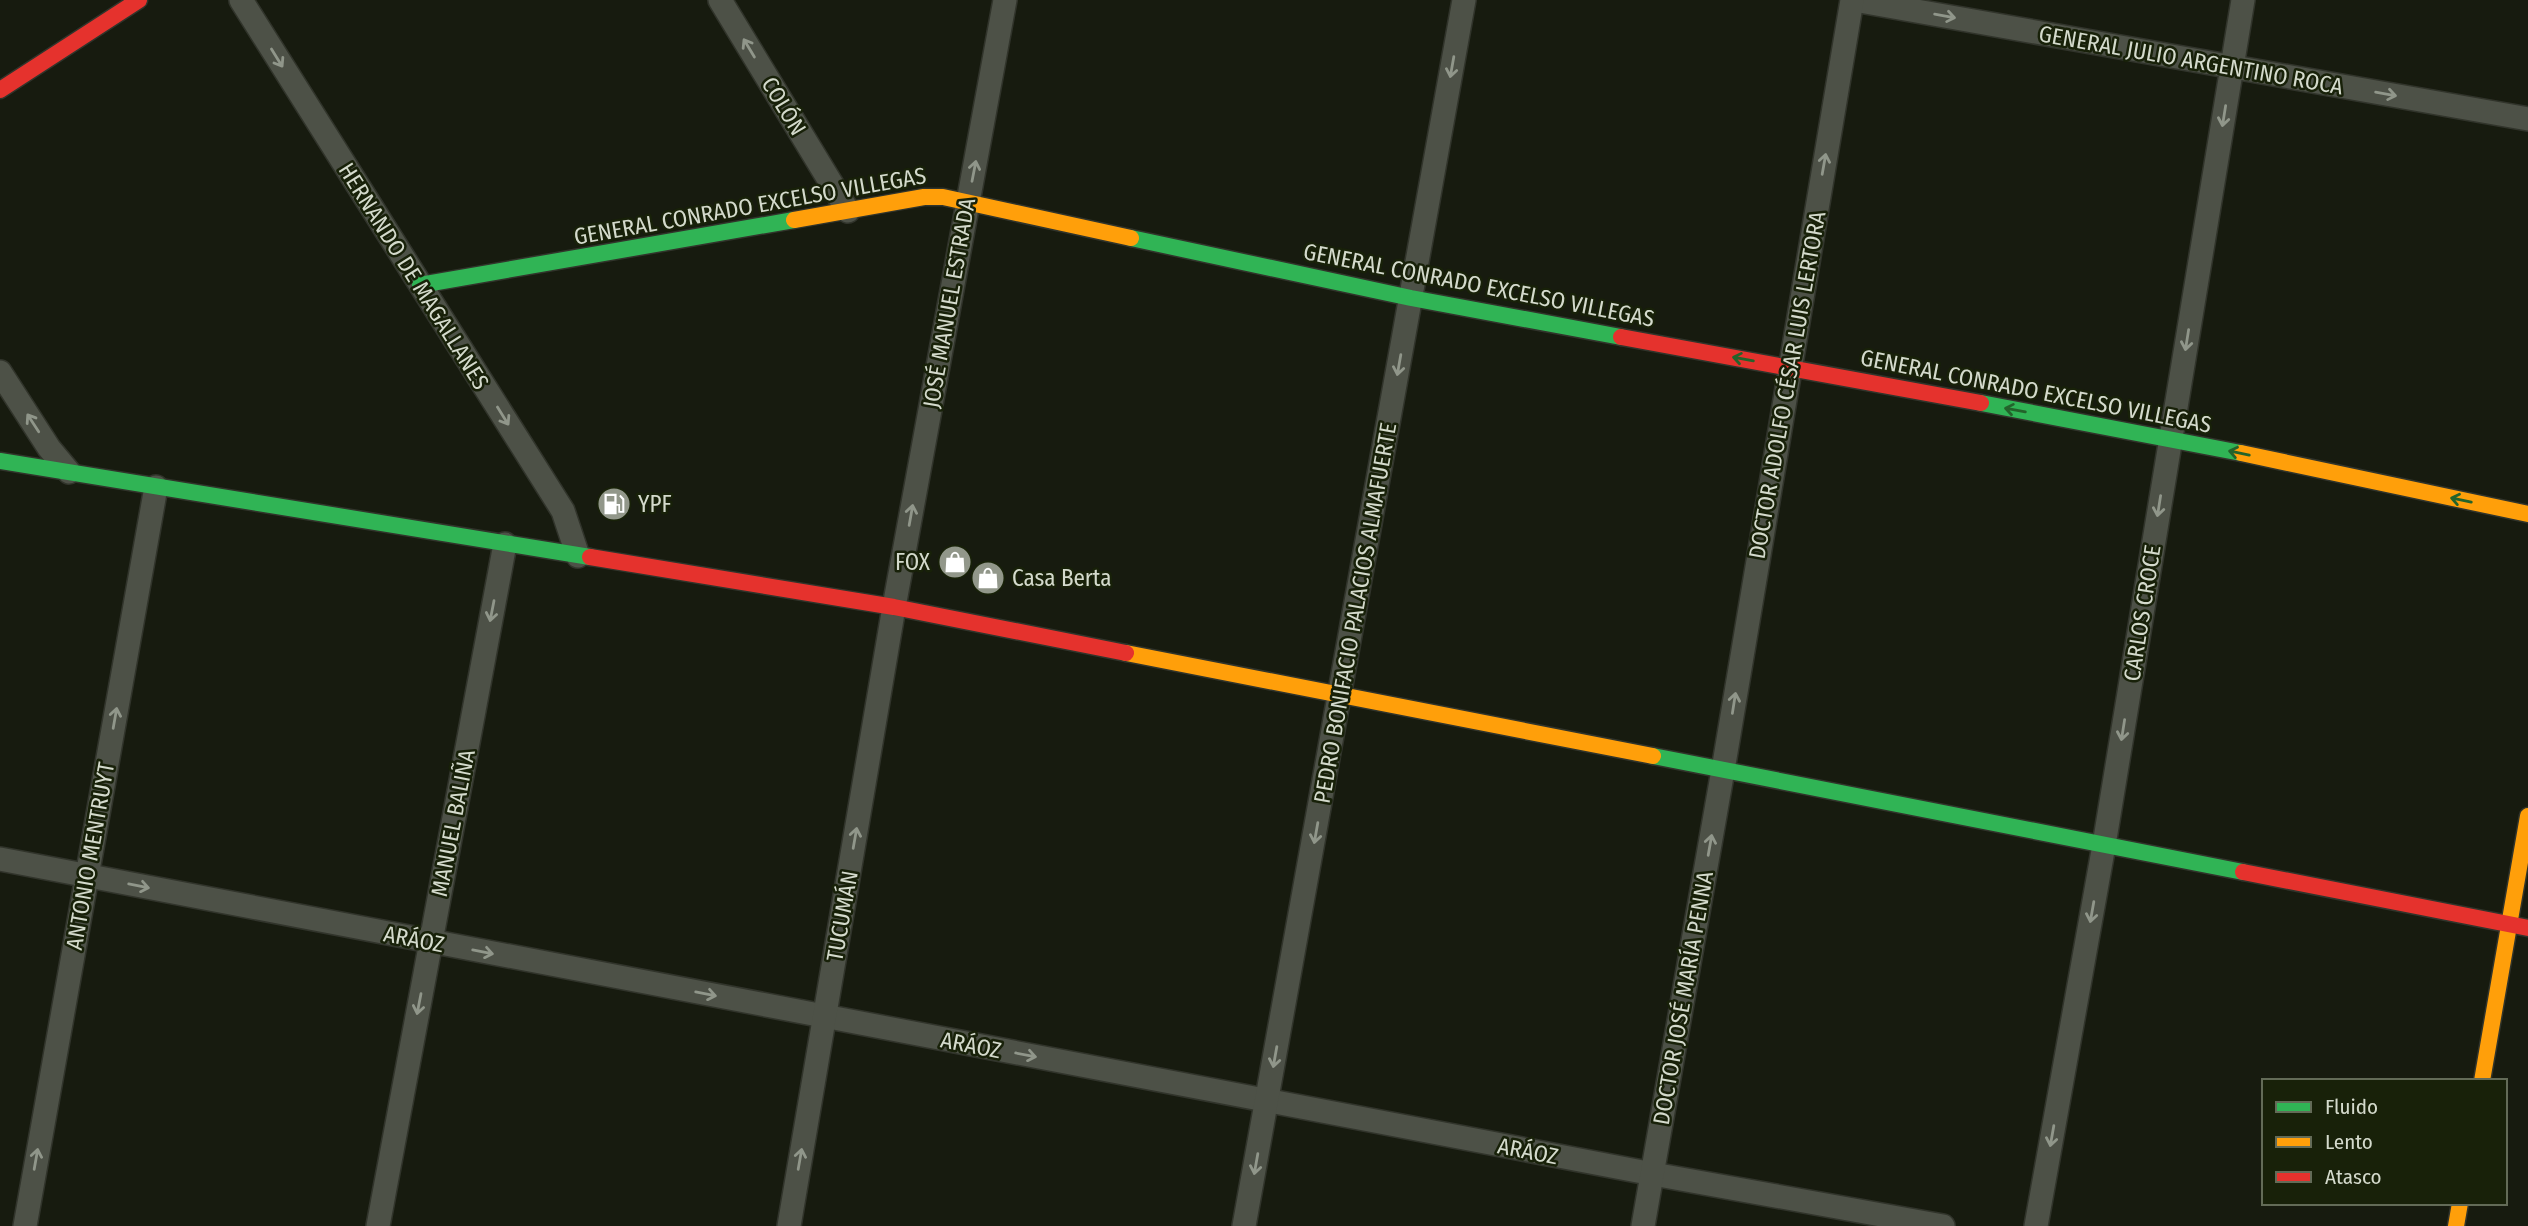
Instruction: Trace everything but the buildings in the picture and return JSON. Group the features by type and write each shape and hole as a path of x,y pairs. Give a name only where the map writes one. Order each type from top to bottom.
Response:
{"street":[{"path":"0,90 139,0"},
{"name":"HERNANDO DE MAGALLANES","path":"241,0 564,511 578,556"},
{"name":"COLÓN","path":"720,0 848,211"},
{"name":"JOSÉ MANUEL ESTRADA","path":"894,607 1006,0"},
{"name":"PEDRO BONIFACIO PALACIOS ALMAFUERTE","path":"1244,1226 1464,0"},
{"name":"GENERAL JULIO ARGENTINO ROCA","path":"1853,0 2528,119"},
{"name":"DOCTOR ADOLFO CÉSAR LUIS LERTORA","path":"1723,770 1853,0"},
{"name":"CARLOS CROCE","path":"2036,1226 2104,845 2244,0"},
{"name":"GENERAL CONRADO EXCELSO VILLEGAS","path":"420,285 924,197 968,201 1411,298 2170,438 2528,514"},
{"path":"0,372 49,448 69,472"},
{"path":"0,461 894,607 2528,928"},
{"name":"ANTONIO MENTRUYT","path":"24,1226 156,487"},
{"name":"MANUEL BALIÑA","path":"378,1226 505,544"},
{"name":"TUCUMÁN","path":"789,1226 894,607"},
{"name":"DOCTOR JOSÉ MARÍA PENNA","path":"1643,1226 1723,770"},
{"path":"2482,1079 2528,816"},
{"name":"ARÁOZ","path":"0,859 1653,1174 1944,1226"},
{"path":"2456,1226 2460,1205"}],"traffic: fast":[{"path":"420,285 794,220"},
{"path":"1131,238 1411,298 1621,337"},
{"path":"1981,403 2241,453"},
{"path":"0,461 590,557"},
{"path":"1653,756 2243,872"}],"traffic: slow":[{"path":"794,220 924,197 943,197 1131,238"},
{"path":"2241,453 2528,514"},
{"path":"1126,653 1653,756"},
{"path":"2482,1079 2528,816"},
{"path":"2456,1226 2460,1205"}],"traffic: jam":[{"path":"0,90 139,0"},
{"path":"1621,337 1981,403"},
{"path":"590,557 894,607 1126,653"},
{"path":"2243,872 2528,928"}],"place":[{"name":"YPF","path":"614,504"},
{"name":"FOX","path":"955,562"},
{"name":"Casa Berta","path":"988,578"}]}
